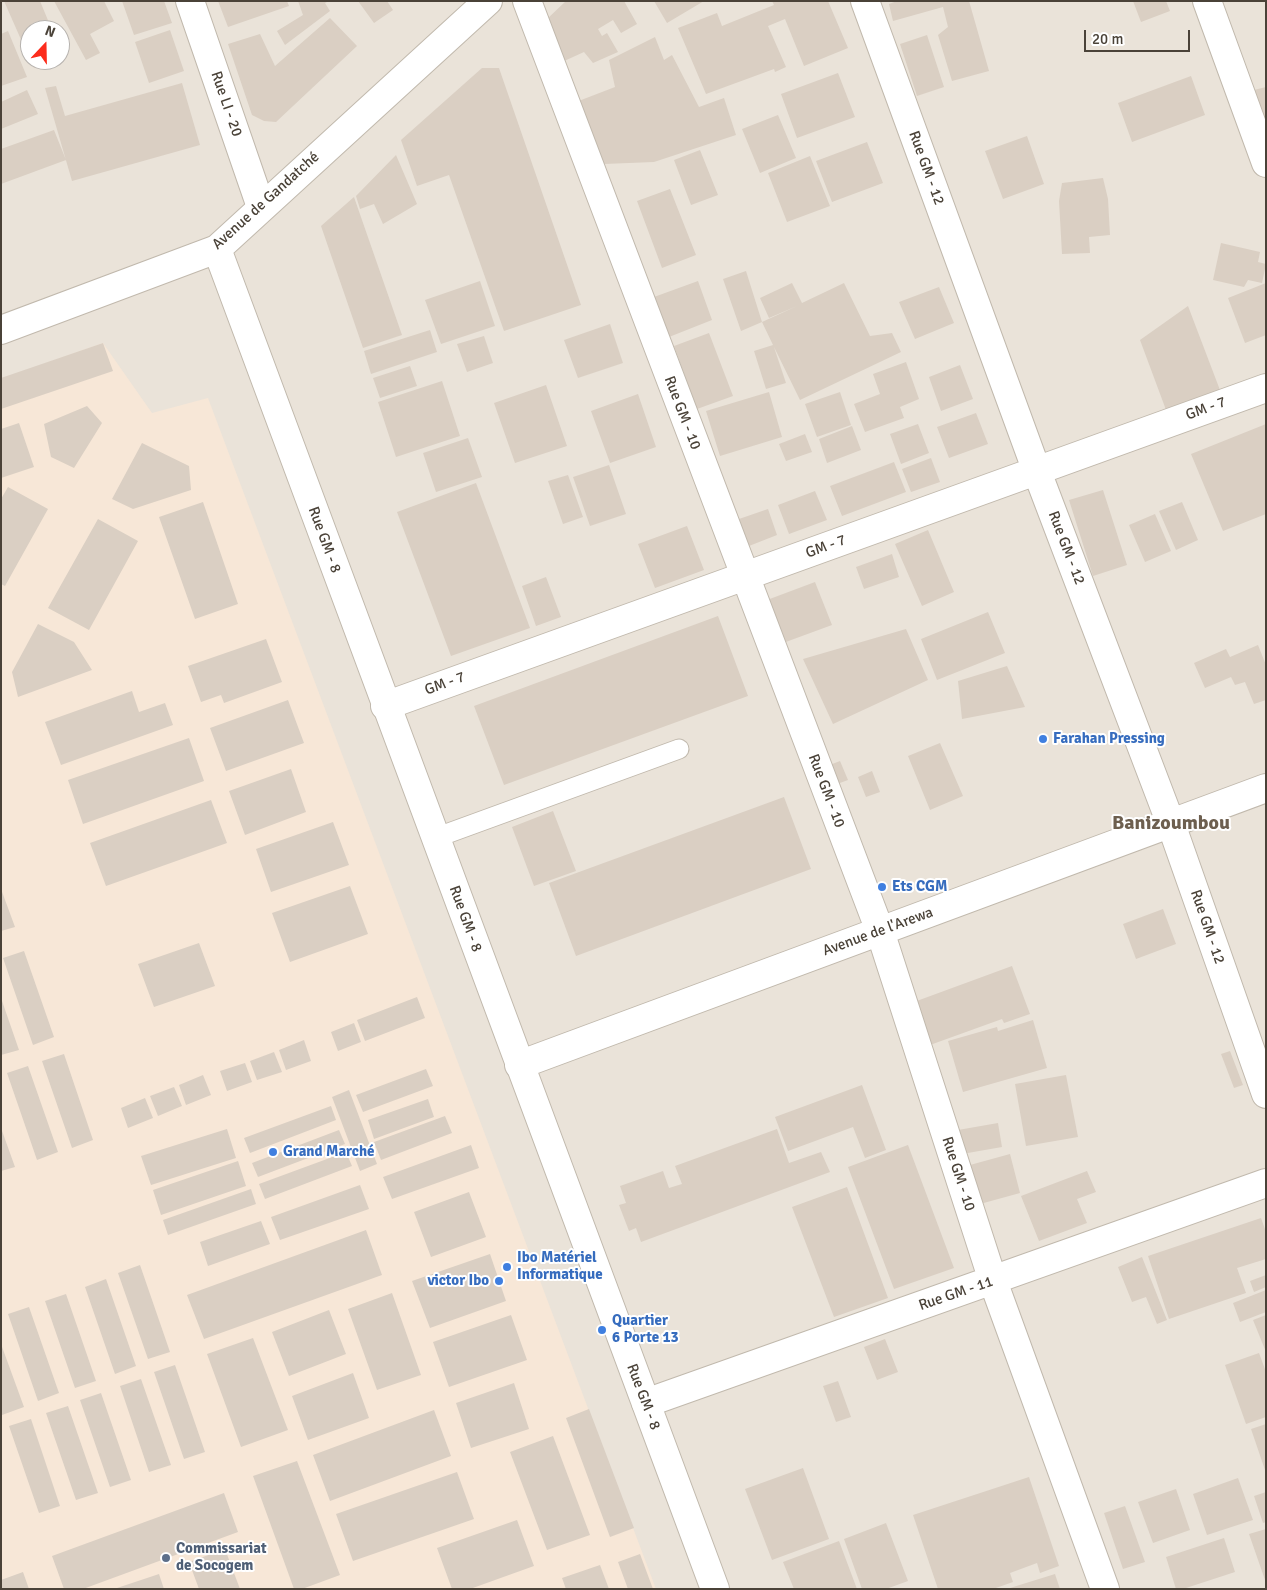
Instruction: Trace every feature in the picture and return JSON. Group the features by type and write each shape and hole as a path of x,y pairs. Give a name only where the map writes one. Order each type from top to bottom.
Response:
{"street":[{"name":"Rue LI - 20","path":"190,1 262,207"},
{"name":"Avenue de Gandatché","path":"1,330 217,249 488,1"},
{"name":"Rue GM - 10","path":"527,1 744,577 880,931 993,1281 1105,1589"},
{"name":"Rue GM - 12","path":"865,1 1036,469 1171,824 1266,1094"},
{"path":"1207,1 1266,163"},
{"name":"Rue GM - 8","path":"217,249 385,706 715,1589"},
{"name":"GM - 7","path":"385,706 744,577 1036,469 1266,388"},
{"name":"Avenue de l'Arewa","path":"519,1064 1266,788"},
{"name":"Rue GM - 11","path":"646,1403 1266,1183"}],"lane":[{"path":"435,838 679,749"}],"shaded area":[{"path":"1,1 1266,1 1266,1589 1,1589"},
{"path":"103,343 152,413 208,398 656,1589 1,1589 1,379"}],"building":[{"path":"4,1 40,1 48,20 20,20 20,37"},
{"path":"54,1 104,1 114,21 90,34 100,53 86,60 70,30 70,20 64,20"},
{"path":"122,1 164,1 172,23 134,35"},
{"path":"218,1 287,1 289,6 228,27"},
{"path":"298,1 329,1 325,3 330,11 285,45 277,31 303,15"},
{"path":"358,1 387,1 393,10 374,23"},
{"path":"566,1 624,1 637,24 621,33 613,20 598,29 602,36 607,33 618,52 593,63 584,52 562,62 546,20"},
{"path":"654,1 704,1 667,23"},
{"path":"772,1 828,1 848,48 804,66 785,19 768,26 786,67 775,72 774,69 706,94 678,28 717,13 722,26 774,5"},
{"path":"897,1 969,1 989,71 952,81 938,35 948,27 943,7 893,21 889,4"},
{"path":"1133,1 1166,1 1170,11 1141,22"},
{"path":"330,18 357,46 276,122 264,121 252,115 228,44 260,34 275,66"},
{"path":"170,30 184,71 149,83 135,42"},
{"path":"8,31 20,60 20,70 24,70 27,77 1,86 1,34"},
{"path":"927,35 944,87 917,96 900,44"},
{"path":"655,37 664,60 672,55 699,107 724,98 736,135 654,162 604,164 576,102 615,87 609,60"},
{"path":"482,68 499,68 581,305 504,331 449,175 417,186 401,140"},
{"path":"838,73 855,117 797,138 781,94"},
{"path":"1191,76 1205,115 1132,142 1118,103"},
{"path":"182,83 200,145 72,181 45,88 56,86 65,116"},
{"path":"1266,87 1266,131 1254,90"},
{"path":"27,90 38,114 1,129 1,102"},
{"path":"778,115 796,158 760,173 742,129"},
{"path":"54,130 66,160 1,184 1,149"},
{"path":"1027,136 1044,184 1003,199 985,151"},
{"path":"867,142 883,183 832,202 816,161"},
{"path":"700,150 718,195 691,205 674,160"},
{"path":"396,155 417,204 383,224 374,204 360,209 356,196"},
{"path":"810,156 830,206 787,222 768,173"},
{"path":"1103,178 1108,199 1110,235 1089,237 1090,253 1062,254 1059,201 1062,183"},
{"path":"670,189 696,255 662,268 637,201"},
{"path":"354,197 402,335 363,348 321,226"},
{"path":"1221,243 1260,252 1258,262 1266,264 1262,283 1248,280 1244,287 1213,280"},
{"path":"746,271 762,322 741,331 723,279"},
{"path":"480,281 495,326 441,344 425,300"},
{"path":"698,281 712,320 669,337 654,297"},
{"path":"792,283 802,303 844,283 870,336 892,333 901,352 800,400 774,347 786,383 766,389 754,351 773,345 762,322 797,306 769,318 760,298"},
{"path":"1266,283 1266,335 1245,343 1228,298"},
{"path":"939,287 954,323 915,339 899,302"},
{"path":"1188,306 1223,398 1169,418 1140,340"},
{"path":"610,324 623,363 578,378 564,340"},
{"path":"430,330 437,352 371,374 364,351"},
{"path":"709,333 733,396 697,409 674,346"},
{"path":"484,336 493,363 467,372 457,344"},
{"path":"103,343 113,371 1,409 1,378"},
{"path":"906,362 919,399 900,407 904,418 865,432 854,404 880,394 873,374"},
{"path":"960,365 973,399 941,411 929,377"},
{"path":"410,366 417,386 380,398 373,378"},
{"path":"442,381 460,436 396,457 378,402"},
{"path":"546,385 567,446 515,463 494,403"},
{"path":"769,392 782,437 720,456 706,411"},
{"path":"840,392 851,425 817,437 805,404"},
{"path":"638,394 656,447 610,463 591,411"},
{"path":"87,406 102,423 74,468 51,457 44,424"},
{"path":"976,413 988,444 949,458 937,427"},
{"path":"19,423 34,467 1,478 1,429"},
{"path":"918,424 929,453 901,464 890,434"},
{"path":"1266,424 1266,514 1223,531 1191,454"},
{"path":"852,426 861,450 827,463 819,439"},
{"path":"805,434 812,452 786,461 779,444"},
{"path":"468,438 482,477 436,492 423,453"},
{"path":"142,443 189,466 191,490 133,509 112,499"},
{"path":"931,458 940,482 911,492 902,469"},
{"path":"894,462 906,492 842,516 830,486"},
{"path":"609,465 626,514 590,526 573,477"},
{"path":"568,475 583,517 563,524 548,481"},
{"path":"476,483 530,628 451,656 397,512"},
{"path":"8,487 48,509 5,586 1,584 1,499"},
{"path":"1103,490 1127,565 1093,576 1069,500"},
{"path":"815,491 827,520 789,534 778,505"},
{"path":"203,502 238,604 195,619 159,517"},
{"path":"1182,502 1198,540 1176,550 1159,511"},
{"path":"768,509 777,535 749,546 739,519"},
{"path":"1155,514 1171,551 1145,562 1129,525"},
{"path":"98,519 138,541 89,630 48,608"},
{"path":"687,526 704,570 655,588 638,544"},
{"path":"928,530 954,592 922,606 895,544"},
{"path":"892,554 899,577 864,589 856,567"},
{"path":"546,577 561,617 536,626 522,586"},
{"path":"815,582 832,625 783,643 767,600"},
{"path":"988,612 1005,653 937,680 921,639"},
{"path":"718,616 748,696 504,785 474,706"},
{"path":"38,624 74,642 92,670 18,697 12,672"},
{"path":"906,629 928,680 833,724 803,659"},
{"path":"266,639 282,682 224,703 221,695 201,702 188,666"},
{"path":"1258,645 1266,665 1266,700 1254,704 1245,682 1235,685 1231,677 1205,688 1194,663 1226,649 1230,657"},
{"path":"1007,666 1025,707 962,719 958,681"},
{"path":"132,691 139,712 165,703 173,725 61,765 45,722"},
{"path":"288,700 304,743 226,771 210,728"},
{"path":"189,738 204,781 83,824 68,780"},
{"path":"940,743 963,796 930,810 908,756"},
{"path":"840,761 848,780 829,787 822,768"},
{"path":"291,769 306,812 245,835 229,791"},
{"path":"872,771 880,792 866,797 858,777"},
{"path":"784,797 811,869 576,956 549,883"},
{"path":"211,800 227,843 106,886 90,843"},
{"path":"553,811 576,871 534,886 512,827"},
{"path":"333,822 349,865 271,892 256,849"},
{"path":"350,886 368,934 290,962 272,913"},
{"path":"1,889 15,927 1,931"},
{"path":"1163,909 1176,944 1136,959 1123,924"},
{"path":"199,943 215,986 154,1007 138,964"},
{"path":"24,951 54,1037 33,1045 3,958"},
{"path":"1012,966 1030,1014 1004,1023 1002,1019 930,1045 914,1002"},
{"path":"417,997 425,1018 365,1041 357,1020"},
{"path":"1,998 19,1050 1,1055"},
{"path":"1033,1020 1047,1068 963,1092 948,1041 997,1027 998,1031"},
{"path":"354,1023 361,1042 338,1051 331,1032"},
{"path":"304,1040 311,1061 286,1070 279,1050"},
{"path":"1230,1051 1243,1085 1234,1088 1221,1054"},
{"path":"274,1052 282,1072 257,1080 250,1061"},
{"path":"64,1054 93,1140 72,1148 42,1061"},
{"path":"245,1063 252,1082 227,1091 220,1071"},
{"path":"28,1066 58,1152 37,1160 7,1073"},
{"path":"426,1069 433,1086 363,1112 356,1095"},
{"path":"203,1075 211,1095 186,1105 179,1085"},
{"path":"1066,1075 1078,1137 1026,1146 1015,1084"},
{"path":"862,1085 886,1150 865,1158 853,1127 788,1151 775,1117"},
{"path":"174,1087 182,1106 158,1116 150,1096"},
{"path":"349,1090 377,1164 360,1171 332,1097"},
{"path":"145,1098 153,1118 128,1128 121,1108"},
{"path":"428,1099 434,1117 374,1139 368,1120"},
{"path":"331,1106 336,1120 250,1153 244,1138"},
{"path":"445,1116 452,1133 381,1160 374,1142"},
{"path":"998,1123 1002,1147 962,1154 958,1130"},
{"path":"1,1128 15,1167 1,1171"},
{"path":"227,1129 236,1158 151,1185 141,1156"},
{"path":"777,1129 789,1163 821,1152 830,1172 641,1242 636,1228 629,1231 619,1205 626,1203 620,1186 663,1171 669,1188 682,1184 675,1166"},
{"path":"339,1130 345,1144 258,1177 252,1163"},
{"path":"471,1145 479,1168 392,1199 383,1177"},
{"path":"908,1145 954,1268 894,1289 848,1167"},
{"path":"346,1152 352,1166 265,1199 259,1184"},
{"path":"1010,1154 1020,1193 980,1204 970,1165"},
{"path":"238,1161 246,1186 161,1215 153,1190"},
{"path":"1087,1171 1096,1192 1077,1199 1087,1223 1039,1241 1021,1196"},
{"path":"360,1185 369,1209 280,1240 271,1217"},
{"path":"847,1187 888,1298 834,1317 792,1207"},
{"path":"251,1189 256,1204 168,1235 163,1220"},
{"path":"469,1192 486,1237 431,1257 414,1212"},
{"path":"1261,1218 1266,1232 1266,1259 1237,1268 1246,1293 1169,1319 1148,1256"},
{"path":"261,1221 270,1244 208,1266 200,1242"},
{"path":"366,1230 382,1275 204,1339 187,1295"},
{"path":"490,1254 506,1301 430,1328 412,1281"},
{"path":"1142,1257 1167,1320 1157,1324 1146,1297 1132,1302 1118,1267"},
{"path":"140,1265 170,1352 148,1359 118,1273"},
{"path":"1266,1275 1266,1287 1254,1292 1250,1281"},
{"path":"106,1279 136,1366 115,1374 85,1287"},
{"path":"1266,1290 1266,1312 1240,1322 1233,1303"},
{"path":"392,1293 421,1375 377,1390 348,1309"},
{"path":"66,1294 96,1381 75,1388 45,1301"},
{"path":"29,1307 59,1393 38,1401 8,1314"},
{"path":"329,1310 346,1354 289,1376 272,1332"},
{"path":"511,1315 527,1360 449,1387 433,1342"},
{"path":"1266,1315 1266,1352 1253,1320"},
{"path":"253,1338 288,1430 241,1447 207,1354"},
{"path":"885,1339 898,1372 877,1380 864,1347"},
{"path":"1,1344 24,1407 2,1415 1,1413"},
{"path":"1259,1353 1266,1372 1266,1417 1246,1424 1225,1365"},
{"path":"175,1365 205,1452 184,1459 154,1372"},
{"path":"353,1373 369,1418 308,1440 292,1396"},
{"path":"141,1379 171,1465 149,1472 120,1386"},
{"path":"838,1381 851,1417 836,1422 823,1386"},
{"path":"514,1383 529,1429 471,1448 456,1403"},
{"path":"101,1393 131,1480 110,1487 80,1400"},
{"path":"68,1406 98,1493 76,1500 46,1413"},
{"path":"589,1409 634,1528 610,1537 566,1418"},
{"path":"434,1410 451,1456 330,1501 313,1455"},
{"path":"31,1419 60,1506 39,1513 9,1426"},
{"path":"1266,1424 1266,1470 1265,1470 1251,1429"},
{"path":"553,1436 590,1535 547,1550 510,1452"},
{"path":"297,1461 340,1575 302,1589 294,1589 253,1476"},
{"path":"803,1468 829,1539 772,1560 745,1489"},
{"path":"457,1472 474,1519 353,1561 336,1514"},
{"path":"1029,1477 1059,1566 1040,1573 1037,1563 1010,1573 1013,1582 993,1589 938,1589 913,1515"},
{"path":"1238,1478 1253,1520 1207,1535 1193,1494"},
{"path":"1176,1489 1190,1530 1153,1543 1138,1502"},
{"path":"1266,1492 1266,1522 1263,1523 1254,1496"},
{"path":"224,1493 238,1532 83,1589 64,1589 52,1556"},
{"path":"1125,1506 1145,1562 1123,1569 1104,1513"},
{"path":"517,1520 534,1566 470,1589 452,1589 437,1548"},
{"path":"886,1523 908,1581 886,1589 862,1589 844,1539"},
{"path":"1266,1529 1266,1580 1265,1580 1249,1534"},
{"path":"1224,1538 1235,1572 1183,1589 1176,1589 1166,1557"},
{"path":"839,1541 857,1589 794,1589 783,1562"},
{"path":"225,1549 240,1589 199,1589 189,1562"},
{"path":"640,1554 653,1589 628,1589 618,1562"},
{"path":"600,1565 609,1589 566,1589 562,1578"},
{"path":"23,1572 29,1589 1,1589 1,1580"},
{"path":"159,1574 164,1589 117,1589 117,1588"},
{"path":"1055,1574 1060,1589 1010,1589 1010,1588"}],"place":[{"name":"Farahan Pressing","path":"1043,739"},
{"name":"Ets CGM","path":"882,887"},
{"name":"Grand Marché","path":"273,1152"},
{"name":"Ibo Matériel Informatique","path":"507,1267"},
{"name":"victor Ibo","path":"499,1281"},
{"name":"Quartier 6 Porte 13","path":"602,1330"},
{"name":"Commissariat de Socogem","path":"166,1558"}],"district":[{"name":"Banizoumbou","path":"1171,824"}]}
